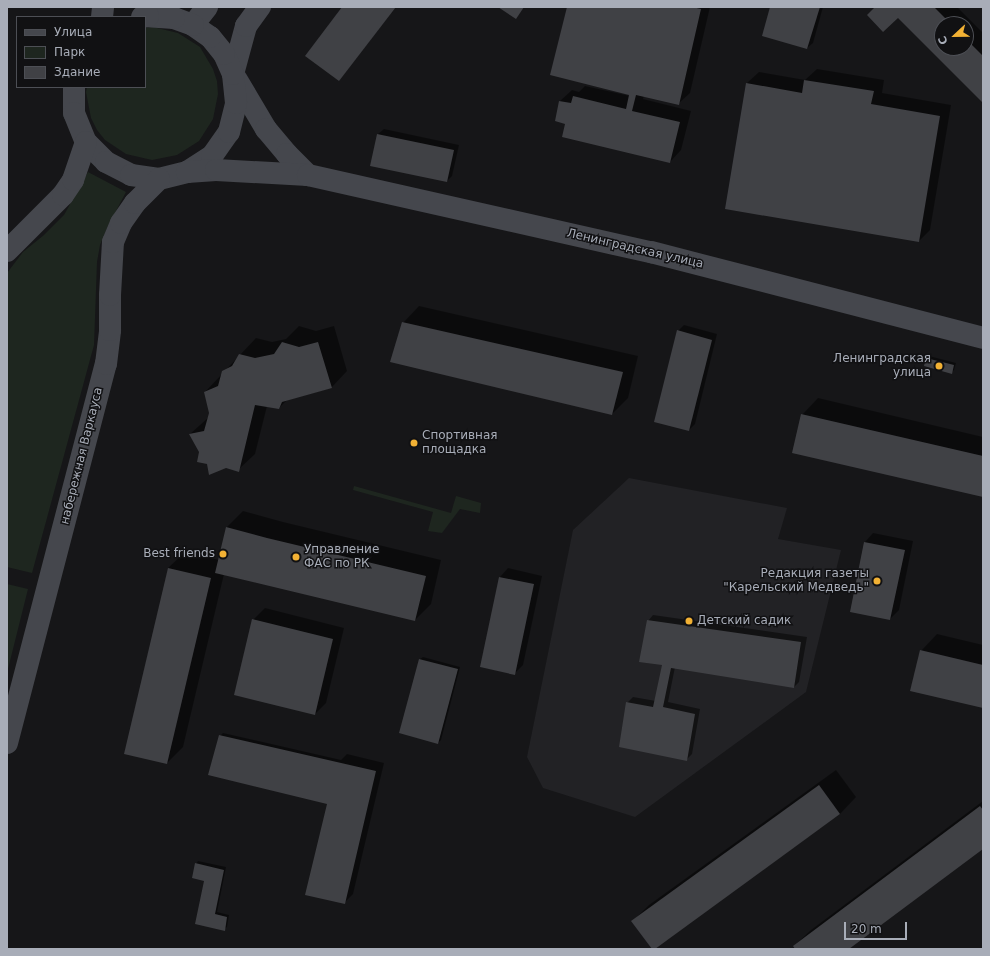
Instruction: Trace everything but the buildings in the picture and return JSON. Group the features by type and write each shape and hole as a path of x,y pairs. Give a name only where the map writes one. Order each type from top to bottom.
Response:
{"main road":[{"path":"146,16 178,17 207,7"},
{"path":"74,88 74,113 86,142 106,162 131,175 159,179 187,172 212,156 229,132 236,103 233,74 246,26 260,7"},
{"path":"178,17 210,37 224,54 233,74 266,129 287,154 308,175"},
{"path":"7,251 63,195 73,180 86,142"},
{"name":"Ленинградская улица","path":"187,172 216,170 308,175 651,252 983,338"},
{"name":"набережная Варкауса","path":"7,743 106,364 110,330 113,242 121,223 135,204 159,179"}],"shaded area":[{"name":"Детский садик","path":"629,478 787,508 778,539 841,550 806,692 635,817 543,788 527,757 573,530"}],"green space":[{"path":"153,27 178,33 200,47 213,69 217,81 218,94 213,119 199,141 177,155 152,160 126,154 105,140 97,130 91,118 86,92 87,88 146,88 146,28"},
{"path":"88,172 126,192 100,245 97,262 94,345 32,573 7,567 7,273 23,252 44,235 64,215"},
{"path":"354,486 451,513 456,496 481,503 480,513 460,509 442,533 428,531 433,512 353,490"},
{"path":"7,584 28,589 7,673"}],"place":[{"name":"Ленинградская улица","path":"939,366"},
{"name":"Спортивная площадка","path":"414,443"},
{"name":"Best friends","path":"223,554"},
{"name":"Управление ФАС по РК","path":"296,557"},
{"name":"Редакция газеты \"Карельский Медведь\"","path":"877,581"},
{"name":"Детский садик","path":"689,621"}]}
